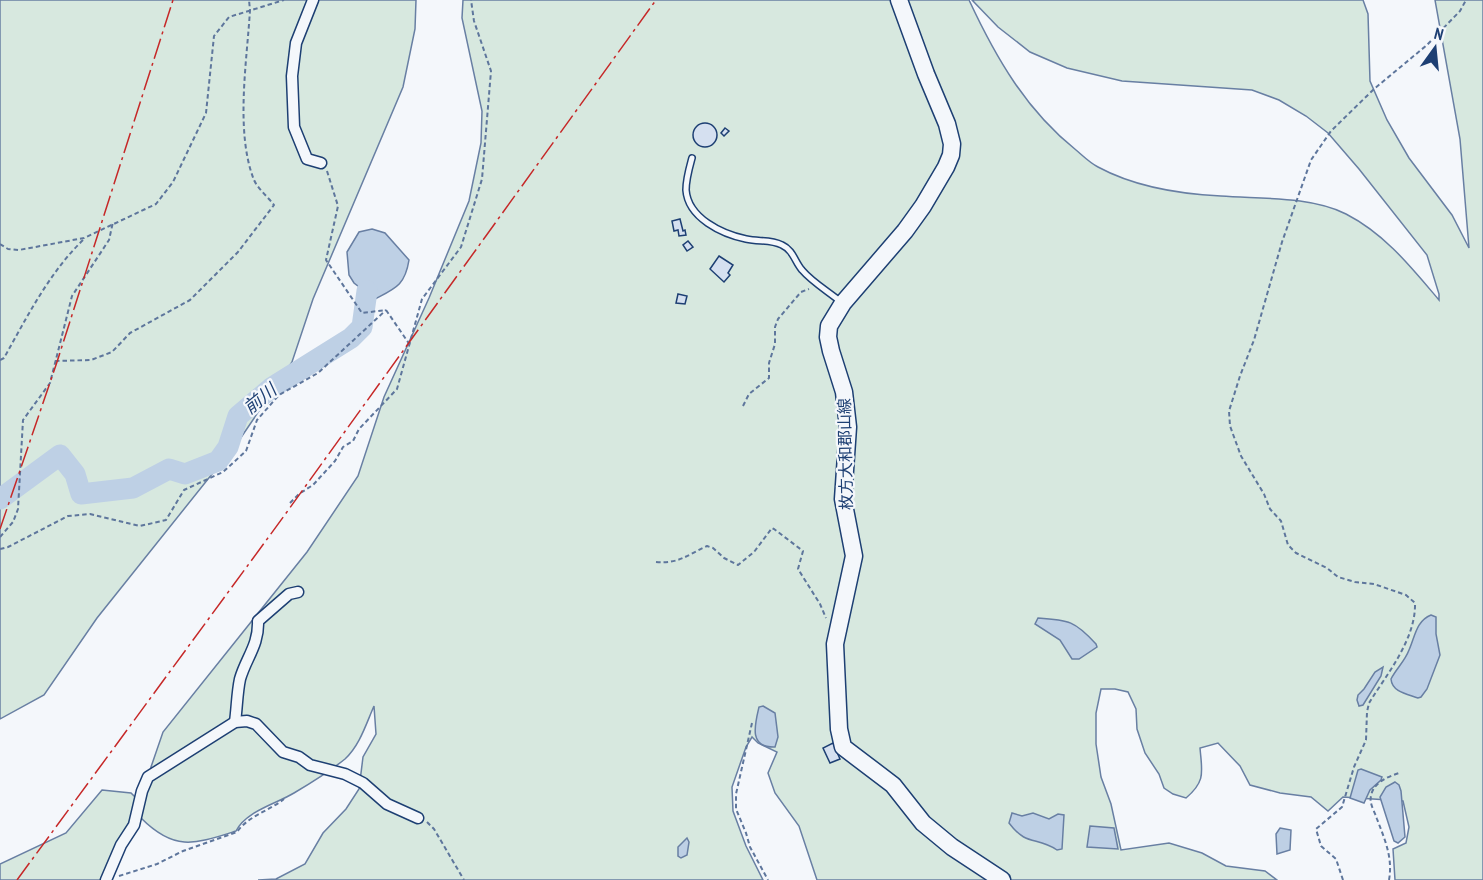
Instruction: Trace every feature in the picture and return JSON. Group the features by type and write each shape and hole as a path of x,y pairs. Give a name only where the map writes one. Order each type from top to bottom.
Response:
{"main road":[{"name":"枚方大和郡山線","path":"899,0 947,124 952,144 951,155 923,206 905,231 843,303 829,326 828,337 844,392 848,427 843,499 854,556 836,640 835,676 839,729 843,747 893,785 923,823 1002,880"}],"street":[{"path":"313,0 296,43 292,76 294,127 307,159 321,163"},
{"path":"236,722 240,679 253,653 258,633 258,621 289,594 298,592"},
{"path":"106,880 121,845 134,825 144,782 148,777 236,722 247,721 256,724 283,752 299,757 310,765 345,774 363,783 387,804 418,818"}],"lane":[{"path":"692,158 686,179 686,193 691,205 705,222 738,237 749,240 769,240 785,246 795,257 802,270 843,303"}],"path":[{"path":"55,361 91,360 112,352 130,333 190,300 238,252 274,205 255,182 245,147 244,90 249,0"},
{"path":"0,360 4,358 41,292 69,253 84,238 156,204 173,182 206,113 214,36 230,17 284,0"},
{"path":"290,503 313,485 335,461 343,447 353,441 359,429 397,389 422,299 461,247 482,179 491,71 474,21 471,0"},
{"path":"1343,880 1336,859 1321,846 1316,829 1342,807 1354,767 1366,740 1369,703 1406,641 1415,613 1415,603 1406,595 1395,591 1338,577 1327,568 1296,553 1288,544 1281,521 1270,509 1264,494 1241,456 1230,426 1229,411 1254,340 1282,242 1311,160 1331,131 1374,89 1427,45 1460,11 1466,0"},
{"path":"321,163 329,175 338,207 326,260 362,313 386,310"},
{"path":"0,537 14,522 18,509 23,420 50,382 72,296 109,240 114,222"},
{"path":"0,244 8,249 20,250 84,238"},
{"path":"743,406 749,394 769,378 769,363 775,344 775,327 778,319 801,292 809,289 815,293"},
{"path":"386,310 411,345"},
{"path":"0,549 68,516 90,514 140,526 166,520 184,490 223,472 246,451 257,420 279,395 318,373 386,310"},
{"path":"656,562 680,561 707,546 738,565 754,552 772,528 802,551 798,569 820,604 836,640"},
{"path":"752,723 736,794 736,809 747,833 750,847 768,880"},
{"path":"1389,880 1388,848 1371,804 1371,795 1374,788 1385,778 1399,772"},
{"path":"112,880 237,832 242,825 273,808 284,799"},
{"path":"418,818 434,829 464,880"}],"shaded area":[{"path":"0,0 416,0 415,29 403,87 313,299 292,362 240,439 97,618 44,695 0,719"},
{"path":"463,0 969,0 990,42 1027,100 1058,134 1095,165 1127,180 1173,191 1285,199 1332,208 1360,222 1385,241 1439,300 1427,255 1328,133 1306,116 1279,100 1252,90 1122,81 1067,68 1030,52 998,27 972,0 1363,0 1368,14 1370,81 1387,120 1409,158 1452,215 1469,248 1460,139 1435,0 1483,0 1483,880 1395,880 1393,849 1406,843 1409,827 1403,801 1343,797 1328,811 1311,797 1280,793 1250,785 1240,766 1218,743 1200,748 1201,776 1192,792 1186,798 1173,794 1164,788 1159,774 1145,753 1137,729 1136,709 1128,692 1115,689 1101,689 1096,713 1096,744 1101,777 1111,804 1121,850 1169,843 1202,853 1226,866 1265,871 1277,880 817,880 799,826 775,793 768,773 777,752 758,743 752,737 746,747 732,787 733,811 746,846 763,880 258,880 276,879 305,864 323,833 346,809 359,789 363,757 376,734 374,706 359,741 345,759 294,793 254,813 236,831 197,842 186,842 164,836 153,829 141,818 151,767 163,732 307,552 358,476 384,397 429,298 469,201 481,143 482,111 462,18"},
{"path":"102,790 131,793 139,801 102,880 0,880 0,864 66,833"}],"water":[{"path":"372,229 385,233 409,260 405,275 398,285 375,299 354,283 349,275 347,252 359,232"},
{"path":"1431,615 1436,617 1440,655 1427,689 1418,698 1397,690 1391,679 1407,654 1419,625"},
{"path":"1038,618 1071,623 1077,626 1097,647 1079,659 1072,659 1060,640 1035,624"},
{"path":"1383,667 1381,676 1363,705 1359,706 1358,695 1375,672"},
{"path":"763,706 775,713 778,737 775,747 761,744 755,734 759,707"},
{"path":"1358,770 1382,777 1370,790 1364,803 1350,798"},
{"path":"1395,782 1401,791 1405,837 1398,843 1394,841 1380,797 1386,787"},
{"path":"1012,813 1022,816 1033,813 1049,819 1058,814 1064,815 1062,849 1057,850 1021,835 1009,823"},
{"path":"1090,826 1114,828 1118,849 1087,847"},
{"path":"1280,828 1291,830 1290,850 1277,854 1276,834"},
{"path":"687,838 689,842 687,855 681,858 678,856 678,847"}],"building":[{"path":"705,123 714,126 717,135 714,144 705,147 696,144 693,135 696,126"},
{"path":"725,128 729,131 724,136 721,133"},
{"path":"680,219 686,235 679,236 678,230 674,231 672,221"},
{"path":"688,241 693,247 687,251 683,245"},
{"path":"719,256 733,265 728,273 730,275 724,282 710,269"},
{"path":"678,294 687,296 685,304 676,303"},
{"path":"833,743 840,759 830,763 823,748"}],"waterway":[{"name":"前川","path":"0,499 60,455 75,474 81,494 133,488 169,469 185,474 218,461 228,447 238,416 271,388 351,338 362,327 367,291"}],"power":[{"path":"0,529 56,365 173,0"},
{"path":"17,880 284,516 656,0"}]}
